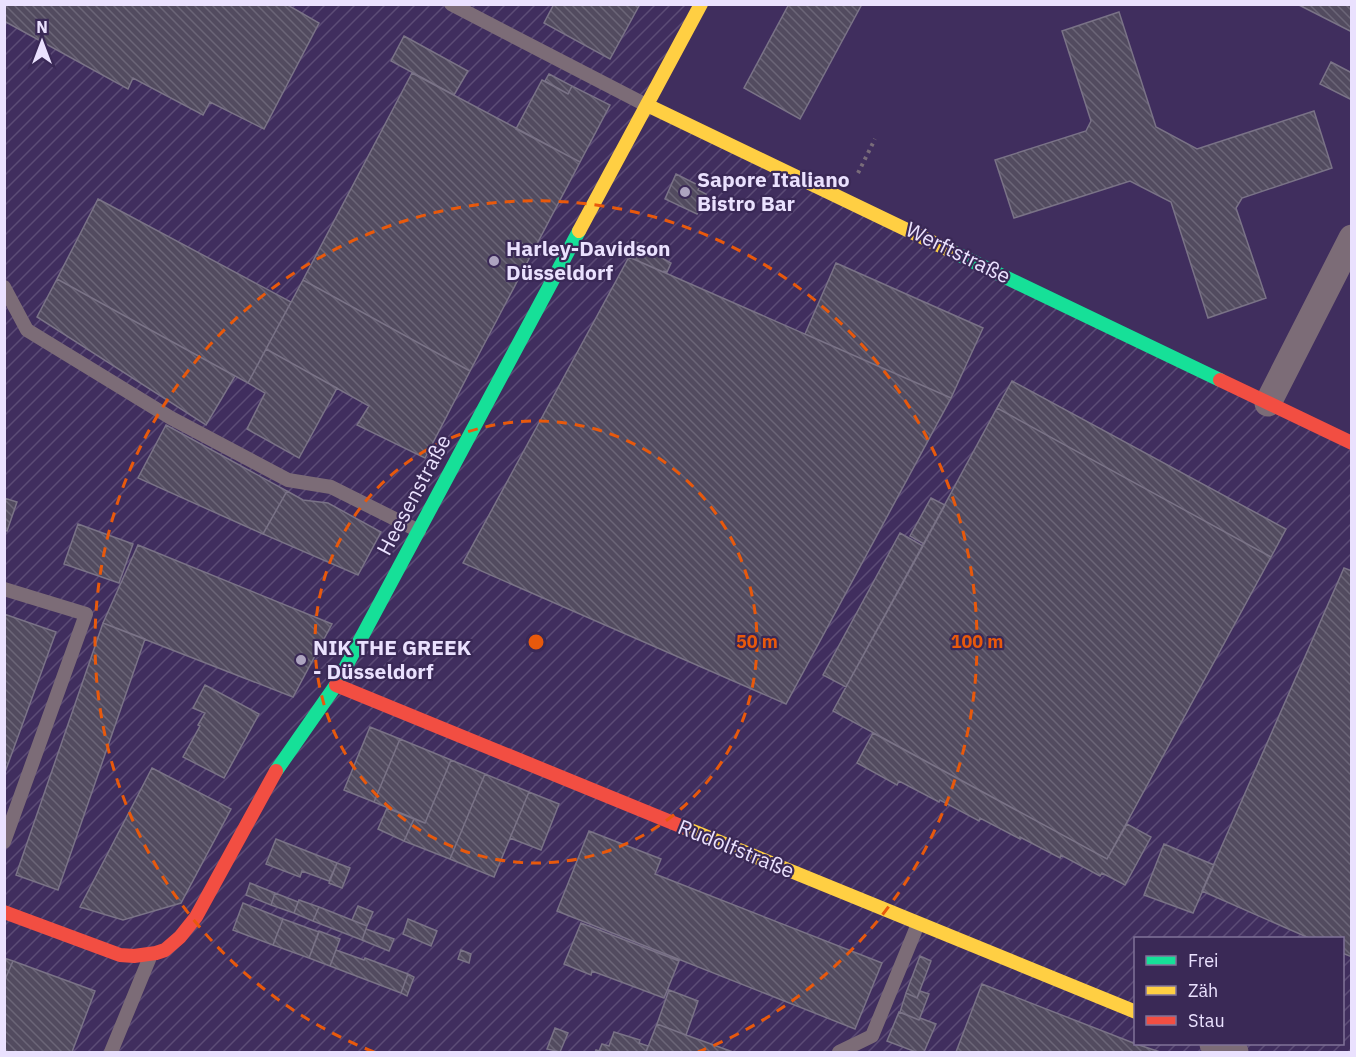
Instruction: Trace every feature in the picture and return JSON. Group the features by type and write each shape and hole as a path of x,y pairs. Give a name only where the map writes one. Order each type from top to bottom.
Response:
{"street":[{"name":"Heesenstraße","path":"4,912 120,955 134,956 150,955 162,951 179,939 196,917 279,765 336,685 701,4"},
{"name":"Werftstraße","path":"647,105 1352,443"},
{"path":"1268,403 1352,238"},
{"name":"Rudolfstraße","path":"336,685 1134,1011"},
{"path":"1215,1045 1235,1053"}],"lane":[{"path":"451,4 647,105"},
{"path":"4,287 27,330 171,418 288,480 331,487 419,531"},
{"path":"4,589 86,614 4,842"},
{"path":"839,1053 872,1036 918,924"},
{"path":"111,1053 150,955"}],"shaded area":[{"path":"5,5 701,5 647,110 1351,449 1351,1052 5,1052"},
{"path":"701,5 1351,5 1351,446 647,110"}],"building":[{"path":"4,4 286,4 319,23 264,129 210,102 203,115 133,78 128,89 4,21"},
{"path":"554,4 640,4 610,59 544,23"},
{"path":"789,4 862,4 800,119 744,88"},
{"path":"1297,4 1352,4 1352,32"},
{"path":"1119,12 1156,127 1197,149 1314,111 1332,168 1242,198 1236,208 1266,298 1208,318 1171,202 1130,181 1014,218 995,160 1086,131 1091,121 1062,31"},
{"path":"404,36 468,71 454,95 391,61"},
{"path":"1331,62 1352,73 1352,100 1320,84"},
{"path":"412,73 580,162 470,371 303,280"},
{"path":"549,74 572,86 568,94 545,81"},
{"path":"542,80 568,94 572,86 610,105 580,162 516,129"},
{"name":"Sapore Italiano Bistro Bar","path":"676,174 700,186 698,190 706,194 697,214 665,199"},
{"path":"98,199 291,302 248,383 57,279"},
{"path":"636,242 662,254 660,257 671,263 667,272 629,257"},
{"path":"629,257 951,398 786,704 463,563"},
{"path":"836,263 983,328 951,398 805,334"},
{"path":"57,279 235,376 206,425 37,317"},
{"path":"303,280 470,371 425,458 357,425 369,406 266,349"},
{"path":"266,349 337,388 299,458 247,429 265,393 248,383"},
{"path":"1012,381 1286,529 1271,557 997,408"},
{"path":"997,408 1271,557 1107,859 833,711"},
{"path":"166,425 287,491 263,534 138,478"},
{"path":"287,491 303,500 328,503 381,532 358,575 263,534"},
{"path":"4,498 17,502 7,531 4,530"},
{"path":"931,498 945,505 924,544 910,536"},
{"path":"78,524 133,544 119,583 64,564"},
{"path":"900,533 923,546 846,687 823,675"},
{"path":"138,545 332,624 293,697 103,623"},
{"path":"1344,568 1352,571 1352,957 1344,954 1344,937 1307,937 1202,891"},
{"path":"4,614 56,632 4,775"},
{"path":"103,623 145,639 58,890 16,875"},
{"path":"205,685 259,714 224,778 183,757 205,713 193,708"},
{"path":"370,727 400,739 374,802 344,790"},
{"path":"873,733 1107,859 1127,824 1151,837 1125,885 1102,873 1100,876 1061,855 1060,858 899,781 897,785 857,763"},
{"path":"400,739 451,760 425,823 374,802"},
{"path":"451,760 485,774 450,859 404,841 414,819 425,823"},
{"path":"152,768 231,809 181,903 123,920 80,907"},
{"path":"485,774 529,792 494,877 450,859"},
{"path":"529,792 559,804 541,850 510,838"},
{"path":"387,808 414,819 404,841 378,829"},
{"path":"589,831 661,859 655,874 882,963 855,1029 557,911"},
{"path":"276,839 337,863 329,881 302,871 300,877 266,864"},
{"path":"1164,844 1214,865 1193,913 1144,895"},
{"path":"337,863 350,868 342,888 329,883"},
{"path":"250,883 275,893 271,905 246,895"},
{"path":"275,893 298,902 294,913 271,905"},
{"path":"299,900 319,907 313,921 294,913"},
{"path":"243,903 283,919 273,945 233,930"},
{"path":"358,906 373,912 367,926 352,920"},
{"path":"319,907 367,926 362,940 313,921"},
{"path":"283,919 319,932 309,958 273,945"},
{"path":"408,919 437,931 431,946 403,934"},
{"path":"581,923 679,961 664,998 592,971 591,975 564,964"},
{"path":"366,929 394,939 389,951 362,940"},
{"path":"319,931 340,939 330,966 309,958"},
{"path":"336,950 408,974 401,993 330,966"},
{"path":"461,950 471,954 469,963 458,959"},
{"path":"920,956 931,961 917,998 906,993"},
{"path":"4,958 13,961 4,982"},
{"path":"13,961 95,991 72,1052 4,1051 4,982"},
{"path":"408,974 414,977 407,996 401,993"},
{"path":"982,984 1134,1045 1160,1052 956,1052"},
{"path":"669,990 698,1001 686,1035 657,1024"},
{"path":"920,991 929,994 919,1020 900,1012 906,993 917,998"},
{"path":"899,1012 936,1024 924,1052 916,1052 887,1041"},
{"path":"657,1024 686,1035 733,1052 646,1052"},
{"path":"555,1028 568,1033 560,1052 547,1049"},
{"path":"614,1032 640,1040 639,1043 648,1046 646,1052 595,1052 599,1051 602,1044 609,1046"}],"traffic: fast":[{"path":"276,771 336,685 579,231"},
{"path":"953,252 1220,380"}],"traffic: slow":[{"path":"579,231 701,4"},
{"path":"647,105 953,252"},
{"path":"683,827 1134,1011"}],"traffic: jam":[{"path":"1220,380 1352,443"},
{"path":"336,685 683,827"},
{"path":"4,912 120,955 134,956 165,950 180,937 196,917 276,771"}],"place":[{"name":"Sapore Italiano Bistro Bar","path":"685,192"},
{"name":"Harley-Davidson Düsseldorf","path":"494,261"},
{"name":"NIK THE GREEK - Düsseldorf","path":"301,660"}]}
